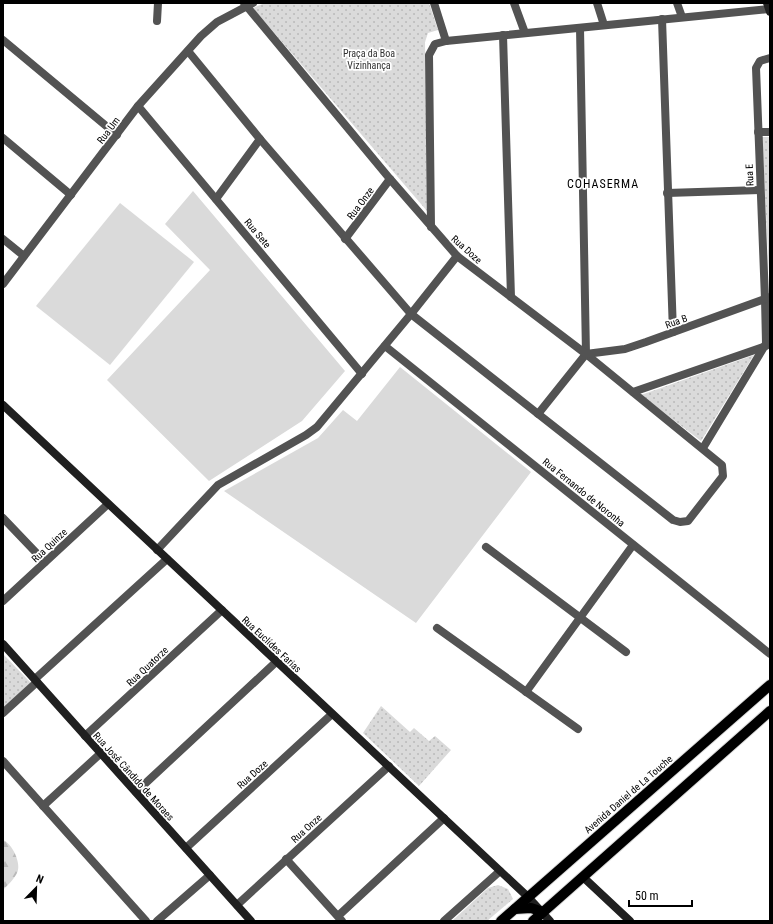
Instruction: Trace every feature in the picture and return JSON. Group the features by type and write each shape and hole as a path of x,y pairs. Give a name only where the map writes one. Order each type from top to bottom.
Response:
{"main road":[{"name":"Rua Euclídes Farias","path":"3,405 528,897 550,921"},
{"name":"Rua José Cândido de Moraes","path":"3,644 251,921"},
{"name":"Avenida Daniel de La Touche","path":"501,921 770,685"},
{"path":"533,921 770,711"},
{"path":"583,877 630,921"},
{"path":"515,909 531,908 543,912"}],"street":[{"path":"157,21 158,3"},
{"path":"434,3 446,41"},
{"path":"514,3 525,33"},
{"path":"597,3 604,25"},
{"path":"678,3 682,17"},
{"name":"Rua Um","path":"3,284 138,106 201,36 217,22 248,4"},
{"name":"Rua Doze","path":"248,4 390,179 457,256 586,354 703,448 724,468 723,476 690,519 680,522 673,520 538,414"},
{"path":"431,227 429,55 435,44 446,41 769,7"},
{"path":"662,19 673,332"},
{"path":"188,50 260,139 411,314 538,414 586,354 580,28"},
{"path":"504,35 511,297"},
{"path":"3,40 117,135"},
{"name":"Rua E","path":"766,346 768,299 760,190 756,68 760,61 770,58"},
{"name":"Rua Sete","path":"138,106 362,374"},
{"path":"758,132 770,132"},
{"path":"3,138 71,195"},
{"path":"216,199 260,139"},
{"name":"Rua Onze","path":"345,239 390,179"},
{"path":"667,193 760,190"},
{"path":"3,239 24,256"},
{"path":"157,550 218,485 311,432 362,374 457,256"},
{"name":"Rua B","path":"586,354 625,349 768,299"},
{"path":"703,448 766,346 770,337"},
{"name":"Rua Fernando de Noronha","path":"385,346 770,654"},
{"path":"633,392 766,346"},
{"name":"Rua Quinze","path":"3,601 108,504"},
{"path":"3,518 45,562"},
{"path":"526,692 634,545"},
{"path":"486,547 626,652"},
{"path":"3,713 167,559"},
{"name":"Rua Quatorze","path":"86,736 222,610"},
{"path":"436,628 578,730"},
{"path":"136,792 276,662"},
{"name":"Rua Doze","path":"186,848 332,714"},
{"path":"43,806 101,753"},
{"path":"3,762 146,921"},
{"name":"Rua Onze","path":"237,905 389,766"},
{"path":"286,859 340,918 444,818"},
{"path":"444,921 500,871"},
{"path":"157,921 210,875"}],"green space":[{"name":"Praça da Boa Vizinhança","path":"265,3 429,3 438,30 428,33 425,42 427,211 253,8"},
{"path":"762,137 770,137 770,292"},
{"path":"193,191 345,371 302,421 209,481 107,380 210,270 165,224"},
{"path":"120,203 194,262 110,365 36,306"},
{"path":"754,355 701,441 641,395"},
{"path":"400,367 531,472 416,623 224,491 318,438 343,410 357,421"},
{"path":"3,654 31,683 3,709"},
{"path":"381,706 410,732 414,728 429,741 435,736 451,750 419,786 363,733"},
{"path":"3,840 13,849 17,859 18,869 17,873 3,890"},
{"path":"498,885 508,889 513,899 487,921 452,921 488,888"}],"district":[{"name":"COHASERMA","path":"603,184"}]}
